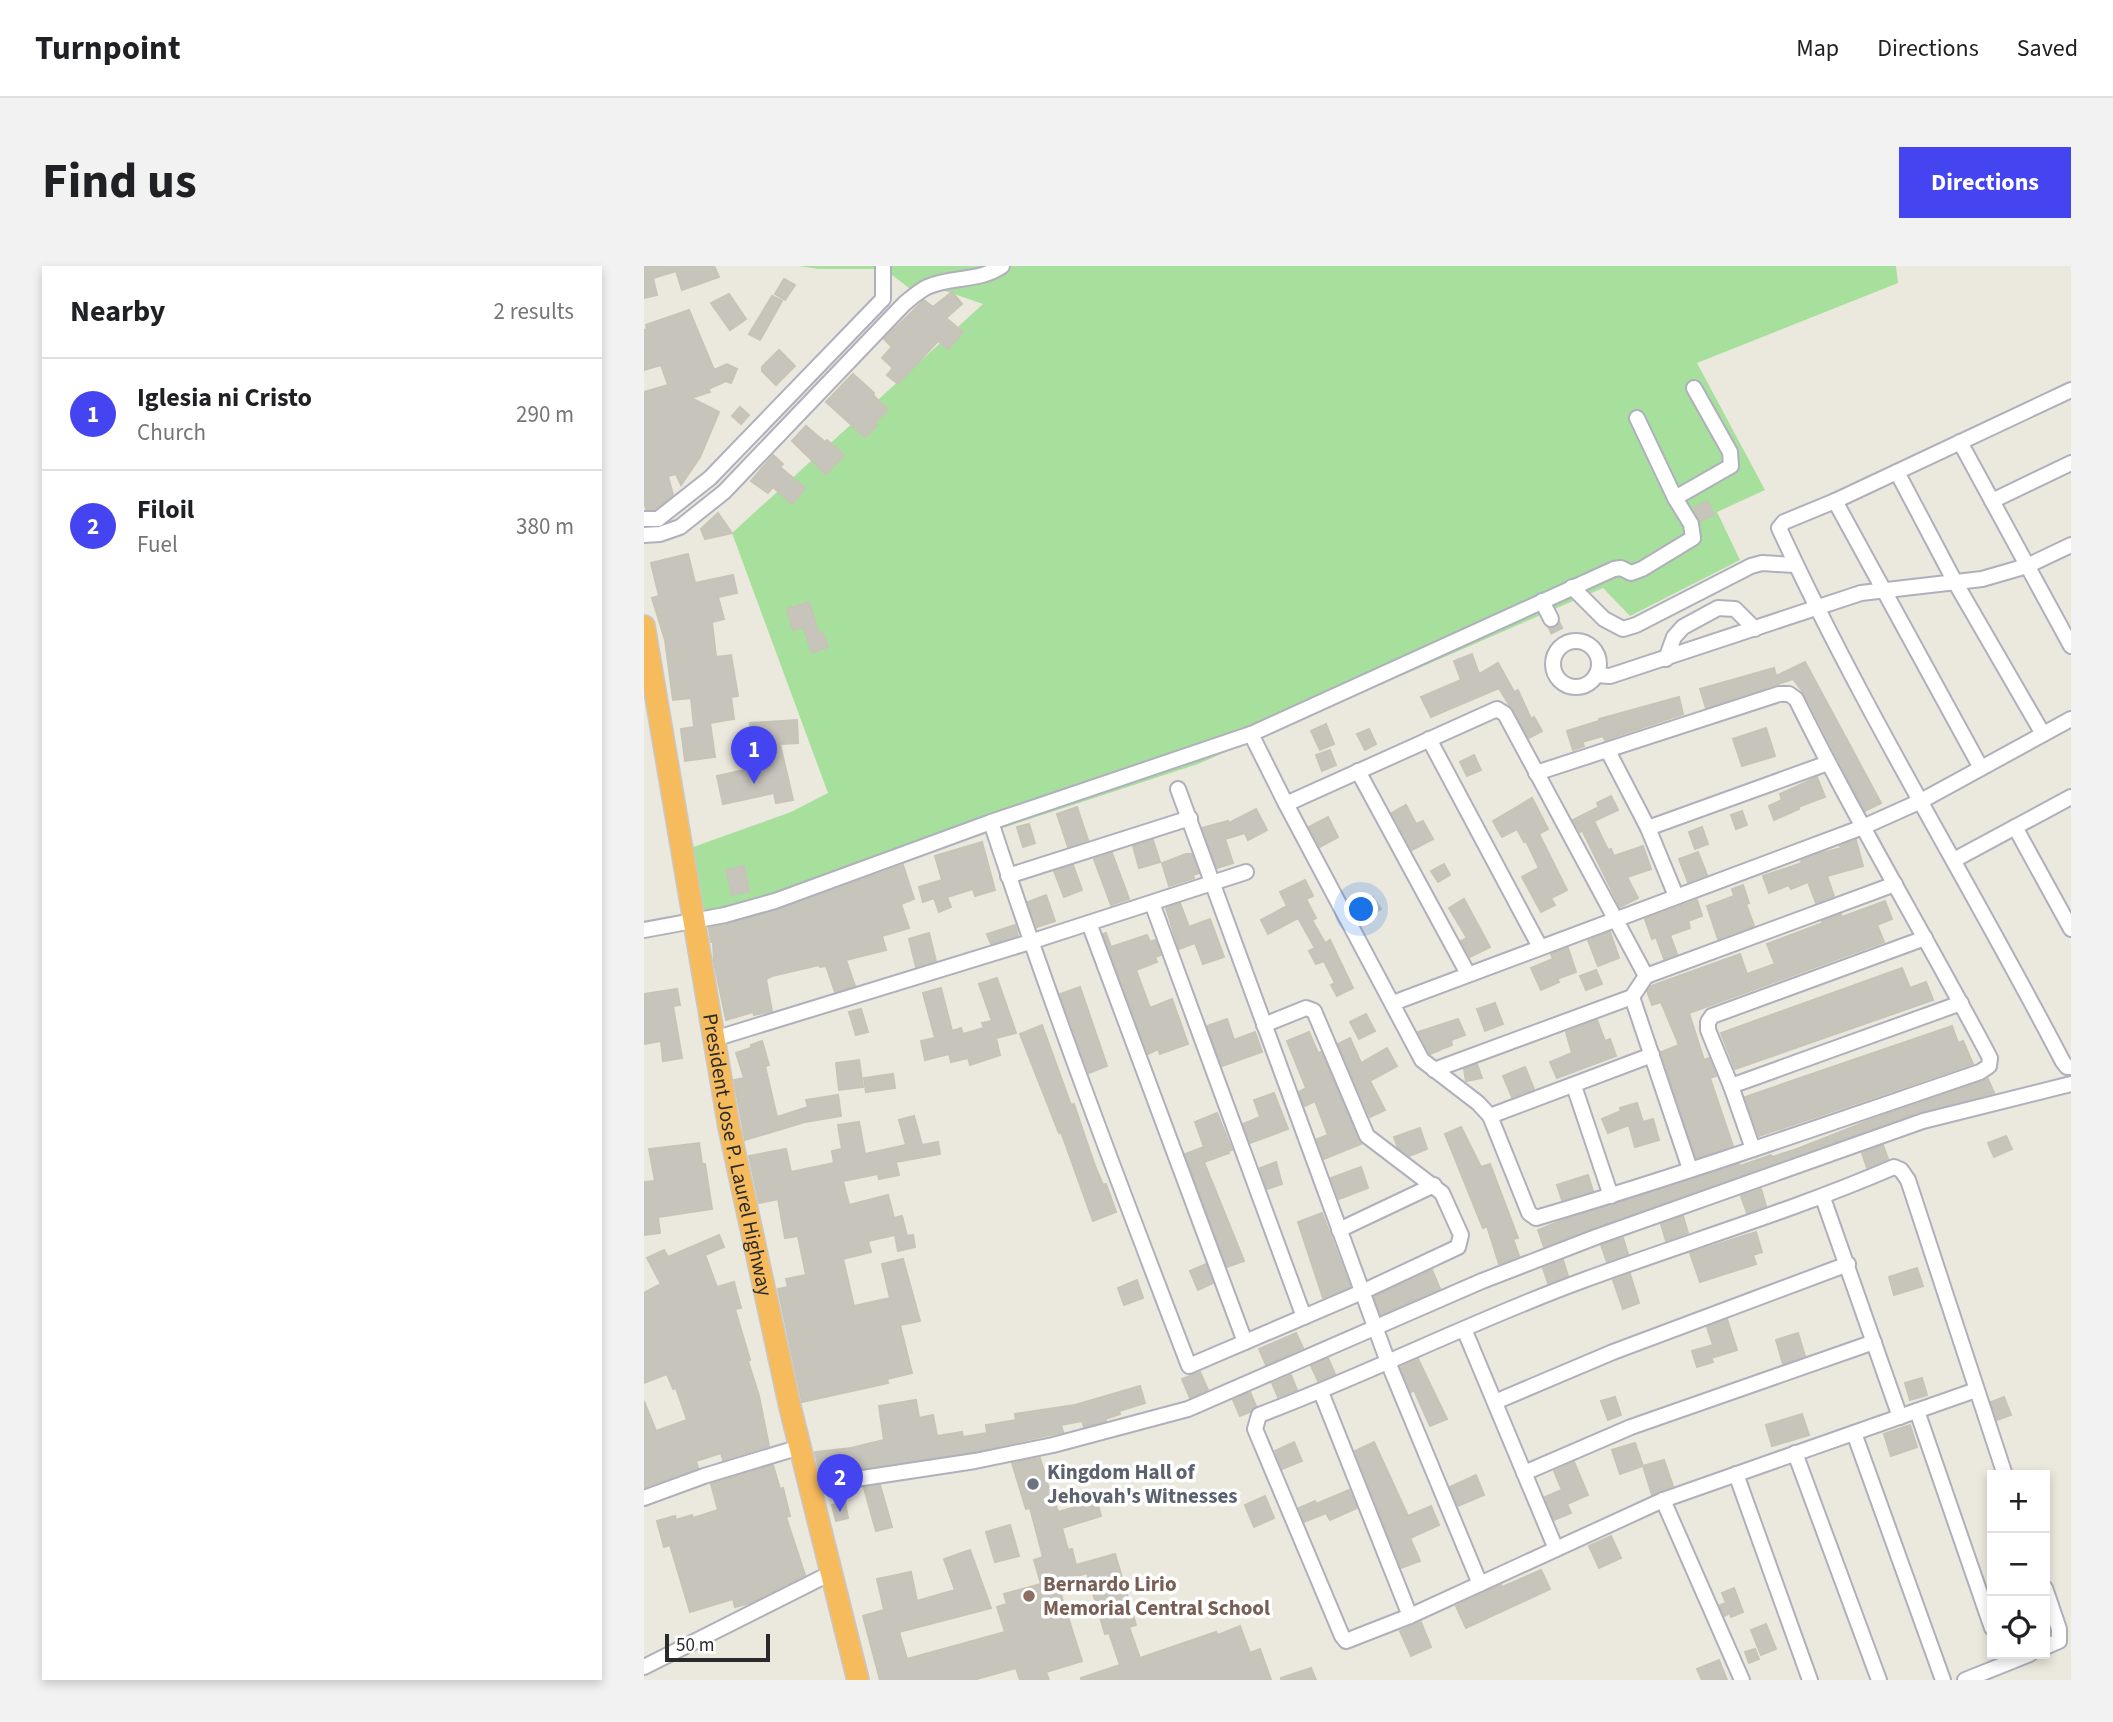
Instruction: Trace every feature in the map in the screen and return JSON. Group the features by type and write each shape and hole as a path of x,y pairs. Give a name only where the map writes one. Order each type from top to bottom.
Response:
{"highway":[{"name":"President Jose P. Laurel Highway","path":"644,626 693,921 746,1209 800,1447 858,1680"}],"street":[{"path":"644,519 658,519 710,478 883,299 883,266"},
{"path":"644,535 660,534 680,527 724,492 897,311 925,288 945,281 962,281 983,275 1002,266"},
{"path":"883,299 897,311"},
{"path":"1675,498 1731,466 1731,452 1694,388"},
{"path":"2071,390 1835,501 1784,522 1779,528 1816,608 1921,802 2063,1062 2067,1067 2071,1067"},
{"path":"644,930 725,915 775,901 991,822 1251,734 1614,569 1621,568 1631,573 1642,569 1693,538 1691,524 1675,498 1637,418"},
{"path":"1960,442 2070,642"},
{"path":"1992,501 2071,463"},
{"path":"1897,472 1955,582 2043,734"},
{"path":"1835,501 1981,768"},
{"path":"1596,675 1611,676 1666,659 1861,593 1982,579 2027,566 2071,545"},
{"path":"1572,587 1604,619 1623,629 1751,566 1762,563 1794,565"},
{"path":"1542,601 1551,620"},
{"path":"1666,659 1674,637 1683,627 1717,608 1735,609 1755,629"},
{"path":"1561,640 1587,643 1595,652 1599,663 1596,675 1588,684 1577,687 1565,685 1556,676 1553,665 1561,640"},
{"path":"1251,734 1422,1060 1478,1103 1490,1116 1529,1213 1536,1218 1754,1149 1980,1072 1989,1066 1990,1058 1961,1003 1828,763 1796,699 1790,694 1779,694 1536,773"},
{"path":"1286,804 1497,709 1505,714 1646,976"},
{"path":"1393,1003 1614,918 1863,827 1921,802 2071,719"},
{"path":"1429,739 1540,947"},
{"path":"1608,751 1648,828 1676,896"},
{"path":"1648,828 1828,763"},
{"path":"1358,771 1468,974"},
{"path":"1178,789 1388,1362 1480,1584"},
{"path":"1954,860 2071,797"},
{"path":"1008,876 1190,818"},
{"path":"991,822 1089,1108 1189,1366 1363,1292 1458,1247 1461,1235 1442,1193 1367,1136 1314,1011 1306,1008 1264,1025"},
{"path":"2015,827 2071,929"},
{"path":"714,1039 1246,872"},
{"path":"1434,1070 1632,997 1646,976 1895,884"},
{"path":"1152,903 1304,1317"},
{"path":"1089,923 1245,1342"},
{"path":"1754,1149 1708,1030 1708,1022 1712,1016 1925,938"},
{"path":"1632,997 1690,1169"},
{"path":"1731,1086 1961,1003"},
{"path":"1490,1116 1652,1055"},
{"path":"810,1486 988,1459 1188,1409 1482,1281 1596,1237 1910,1126 2071,1084"},
{"path":"1574,1086 1611,1196"},
{"path":"1976,1390 1663,1500 1410,1616 1346,1641 1255,1429 1259,1415 1321,1392 1464,1329 1582,1281 1823,1198 1894,1167 1901,1170 1908,1180 2003,1470"},
{"path":"1339,1230 1434,1185"},
{"path":"1823,1198 1900,1417"},
{"path":"1494,1402 1613,1352 1847,1264"},
{"path":"1464,1329 1556,1549"},
{"path":"1524,1473 1631,1427 1874,1342"},
{"path":"1321,1392 1410,1616"},
{"path":"1917,1411 1987,1614"},
{"path":"1854,1433 1943,1680"},
{"path":"644,1498 704,1476 800,1447"},
{"path":"1795,1454 1879,1680"},
{"path":"1736,1474 1810,1680"},
{"path":"1663,1500 1742,1680"},
{"path":"644,1667 831,1573"},
{"path":"2050,1603 2059,1629 2059,1641 2050,1645"},
{"path":"1965,1680 2003,1659"}],"green space":[{"path":"799,266 1896,266 1898,283 1697,363 1765,490 1717,512 1740,560 1630,616 1603,588 1198,764 859,875 693,921 682,851 791,812 828,793 732,533 983,304 931,286 917,294 884,269 818,269"}],"building":[{"path":"644,266 714,266 719,277 682,290 676,271 653,278 657,295 644,298"},
{"path":"784,279 795,285 785,300 775,294"},
{"path":"952,292 962,304 946,318 963,332 948,349 938,341 898,384 887,375 893,368 882,358 892,347 884,339 924,300 933,307"},
{"path":"729,294 746,319 730,330 711,303"},
{"path":"772,296 782,301 760,340 749,334"},
{"path":"689,310 714,370 727,364 737,369 731,383 726,381 708,389 710,392 691,398 719,412 700,457 681,485 676,474 668,476 673,495 655,509 646,509 644,392 668,385 661,365 644,370 644,330 647,329 646,325"},
{"path":"779,350 795,366 776,385 762,371 762,367"},
{"path":"853,374 888,410 874,423 877,425 865,437 826,402"},
{"path":"740,407 749,415 741,424 732,416"},
{"path":"806,426 844,455 826,474 792,441"},
{"path":"773,455 783,464 780,467 805,488 792,504 773,487 768,493 751,481"},
{"path":"1708,501 1714,515 1700,521 1694,507"},
{"path":"718,513 732,533 705,539 701,529"},
{"path":"688,554 695,583 733,575 737,593 718,597 724,619 712,622 716,657 731,655 738,696 731,697 734,719 710,723 715,757 685,761 681,729 694,727 691,698 673,700 665,640 652,598 659,596 651,563"},
{"path":"809,602 819,634 823,633 828,647 812,653 803,627 793,630 787,609"},
{"path":"1472,654 1479,674 1498,663 1514,692 1518,690 1531,719 1534,717 1542,731 1529,738 1499,688 1431,717 1421,697 1461,680 1454,661"},
{"path":"1805,662 1881,803 1865,811 1805,695 1793,679 1706,708 1700,689 1774,668 1776,676"},
{"path":"1679,697 1683,714 1605,740 1603,736 1582,742 1584,746 1573,750 1567,731 1599,719"},
{"path":"797,720 798,743 780,744 793,800 776,803 774,793 723,804 717,776 767,765 763,745 752,746 750,723"},
{"path":"1326,724 1334,744 1320,750 1311,731"},
{"path":"1766,728 1775,756 1742,766 1733,739"},
{"path":"1369,729 1376,744 1365,750 1357,734"},
{"path":"1330,750 1336,765 1322,771 1316,755"},
{"path":"1474,755 1481,770 1467,776 1460,762"},
{"path":"1817,777 1825,797 1774,820 1769,806 1782,800 1780,794"},
{"path":"1611,796 1618,810 1594,821 1608,850 1611,849 1614,856 1643,846 1651,869 1627,877 1638,898 1620,907 1582,830 1580,832 1573,820 1599,807 1597,803"},
{"path":"1532,798 1548,829 1539,834 1567,890 1551,898 1555,905 1541,912 1522,877 1539,868 1526,841 1524,842 1517,829 1502,837 1493,821"},
{"path":"1406,805 1416,824 1423,821 1433,839 1412,850 1392,813"},
{"path":"1077,807 1088,840 1068,847 1057,814"},
{"path":"1256,809 1267,830 1248,840 1245,833 1225,839 1233,863 1217,868 1202,828 1228,821 1229,823"},
{"path":"1742,811 1747,825 1736,829 1731,815"},
{"path":"1328,817 1338,837 1320,847 1309,827"},
{"path":"1029,824 1035,843 1023,847 1017,827"},
{"path":"1702,827 1708,844 1695,849 1689,832"},
{"path":"1153,840 1160,862 1139,868 1133,846"},
{"path":"1856,840 1863,866 1827,876 1834,896 1816,903 1808,882 1791,889 1789,885 1769,893 1763,876"},
{"path":"982,842 995,890 975,896 973,889 947,897 951,907 939,912 934,898 923,902 919,887 942,880 935,856"},
{"path":"1698,852 1707,875 1688,882 1679,859"},
{"path":"1112,853 1129,899 1111,905 1094,859"},
{"path":"1192,854 1199,873 1193,875 1194,878 1169,886 1162,863"},
{"path":"1444,864 1450,875 1438,882 1431,871"},
{"path":"903,865 914,899 901,904 909,928 882,936 886,950 846,960 855,986 835,992 826,966 819,965 772,976 766,979 772,1011 754,1015 753,1012 726,1020 709,928 778,910"},
{"path":"1073,865 1082,890 1064,897 1054,871"},
{"path":"744,866 749,891 732,895 726,870"},
{"path":"1305,880 1313,896 1306,899 1316,918 1312,920 1325,943 1330,940 1353,988 1337,996 1331,985 1335,983 1324,961 1316,964 1309,951 1315,948 1298,918 1268,934 1261,920 1287,906 1280,892"},
{"path":"1743,885 1754,926 1718,939 1707,906 1734,896 1732,889"},
{"path":"1046,895 1055,921 1037,927 1028,902"},
{"path":"1373,897 1381,909 1370,916 1363,903"},
{"path":"1464,899 1490,947 1470,957 1461,941 1467,938 1449,908"},
{"path":"1697,900 1702,916 1688,921 1690,928 1670,935 1677,954 1664,959 1656,937 1652,939 1645,919"},
{"path":"1885,901 1892,919 1877,925 1884,942 1689,1013 1704,1060 1709,1058 1716,1076 1710,1078 1733,1146 1696,1158 1661,1052 1679,1045 1661,1002 1652,1005 1647,991 1651,986 1740,954 1747,974 1775,964 1767,944 1841,914 1842,917"},
{"path":"1180,903 1189,927 1210,919 1224,957 1203,964 1195,943 1179,949 1166,908"},
{"path":"1015,925 1018,936 991,944 987,934"},
{"path":"1610,932 1619,958 1598,966 1588,940"},
{"path":"929,933 936,961 916,967 909,939"},
{"path":"1106,933 1111,947 1147,935 1150,942 1155,940 1161,955 1155,957 1157,962 1136,970 1150,1008 1172,999 1188,1044 1160,1054 1158,1049 1148,1054 1103,934"},
{"path":"1568,948 1576,972 1557,979 1559,982 1541,990 1531,968 1553,959 1551,954"},
{"path":"1902,968 1910,988 1926,982 1933,1000 1735,1069 1721,1033"},
{"path":"1596,970 1602,984 1586,990 1580,976"},
{"path":"997,978 1016,1033 996,1038 1000,1055 970,1065 968,1058 951,1062 949,1054 925,1060 921,1041 935,1038 923,993 941,988 952,1031 961,1028 963,1034 984,1028 982,1023 992,1021 979,984"},
{"path":"1080,987 1107,1066 1089,1073 1060,994"},
{"path":"677,989 680,1005 673,1006 682,1058 663,1061 661,1041 644,1044 644,994"},
{"path":"1495,1003 1503,1024 1485,1031 1477,1009"},
{"path":"861,1009 868,1032 856,1035 849,1012"},
{"path":"1366,1014 1375,1031 1359,1039 1350,1022"},
{"path":"1227,1019 1234,1040 1255,1032 1262,1052 1222,1066 1207,1026"},
{"path":"1458,1019 1465,1035 1451,1040 1452,1045 1430,1054 1418,1032"},
{"path":"1597,1020 1605,1041 1610,1039 1616,1056 1557,1078 1550,1062 1572,1053 1566,1032"},
{"path":"1042,1025 1071,1105 1074,1104 1095,1166 1103,1185 1106,1184 1116,1212 1093,1221 1061,1132 1059,1133 1020,1034"},
{"path":"1952,1026 1958,1043 1963,1041 1973,1064 1759,1136 1745,1097"},
{"path":"1309,1032 1318,1053 1321,1052 1361,1144 1324,1159 1317,1139 1328,1135 1315,1101 1305,1106 1303,1103 1299,1092 1306,1088 1287,1041"},
{"path":"1350,1038 1361,1063 1387,1048 1397,1066 1370,1081 1385,1110 1370,1117 1338,1044"},
{"path":"762,1041 769,1065 765,1066 777,1117 808,1107 806,1100 838,1095 841,1116 805,1122 745,1140 734,1080 744,1078 736,1053"},
{"path":"859,1060 863,1087 839,1090 836,1063"},
{"path":"1477,1064 1482,1078 1466,1081 1464,1069"},
{"path":"1525,1067 1534,1089 1512,1097 1503,1076"},
{"path":"893,1074 895,1088 866,1092 864,1078"},
{"path":"1988,1079 1994,1093 1920,1112 1544,1247 1538,1230 1568,1218 1739,1164 1740,1166 1797,1149"},
{"path":"1274,1093 1288,1129 1250,1143 1243,1124 1260,1117 1254,1100"},
{"path":"1637,1103 1643,1122 1653,1119 1659,1140 1635,1147 1629,1125 1608,1133 1602,1119 1621,1111 1620,1108"},
{"path":"1217,1113 1232,1150 1204,1162 1244,1261 1227,1267 1185,1154 1204,1147 1195,1122"},
{"path":"914,1116 922,1145 938,1142 940,1154 896,1162 899,1175 879,1179 878,1174 843,1181 849,1205 888,1195 894,1218 902,1216 907,1236 913,1235 915,1247 898,1251 895,1235 868,1241 871,1252 843,1259 854,1306 890,1298 882,1264 903,1259 920,1321 900,1325 912,1373 887,1379 888,1383 802,1402 778,1289 788,1287 786,1279 806,1275 798,1236 785,1238 778,1199 759,1203 749,1156 786,1149 791,1172 834,1163 832,1151 842,1149 838,1125 859,1122 865,1154 906,1145 899,1120"},
{"path":"1461,1127 1481,1167 1490,1164 1518,1238 1513,1239 1519,1256 1499,1264 1487,1226 1483,1228 1445,1134"},
{"path":"1420,1128 1427,1149 1409,1156 1398,1148 1394,1137"},
{"path":"2006,1136 2012,1149 1994,1157 1988,1143"},
{"path":"699,1143 712,1209 658,1217 660,1233 644,1235 644,1182 655,1181 649,1149"},
{"path":"1883,1145 1888,1159 1867,1168 1862,1153"},
{"path":"1276,1162 1282,1184 1267,1189 1260,1168"},
{"path":"1361,1167 1368,1188 1339,1199 1331,1178"},
{"path":"1588,1175 1593,1191 1562,1200 1557,1185"},
{"path":"1761,1189 1766,1206 1747,1213 1741,1196"},
{"path":"1322,1213 1350,1287 1323,1298 1298,1222"},
{"path":"1683,1216 1688,1233 1666,1241 1661,1224"},
{"path":"1756,1232 1762,1252 1753,1255 1756,1264 1700,1282 1690,1253"},
{"path":"719,1235 724,1247 705,1255 717,1287 734,1282 741,1308 735,1309 759,1396 769,1446 723,1460 721,1453 696,1461 698,1468 644,1488 644,1401 656,1431 687,1420 676,1388 673,1389 667,1374 644,1383 644,1293 661,1284 647,1258 664,1250 668,1257"},
{"path":"1623,1238 1628,1254 1607,1262 1601,1245"},
{"path":"1563,1260 1568,1276 1548,1283 1543,1268"},
{"path":"1206,1264 1213,1283 1198,1290 1190,1271"},
{"path":"1917,1268 1923,1286 1894,1295 1889,1277"},
{"path":"1432,1270 1440,1289 1381,1315 1374,1297"},
{"path":"1630,1274 1639,1303 1623,1309 1613,1280"},
{"path":"1137,1280 1143,1298 1124,1305 1118,1288"},
{"path":"1727,1319 1737,1350 1711,1358 1713,1362 1697,1367 1692,1351 1713,1345 1707,1327"},
{"path":"1296,1333 1303,1348 1266,1365 1259,1349"},
{"path":"1798,1333 1805,1356 1783,1364 1776,1340"},
{"path":"1328,1358 1335,1374 1318,1381 1311,1366"},
{"path":"1418,1359 1447,1419 1430,1426 1400,1367"},
{"path":"1200,1372 1208,1390 1190,1398 1182,1379"},
{"path":"1291,1375 1297,1390 1278,1397 1272,1383"},
{"path":"1922,1378 1927,1395 1910,1400 1905,1383"},
{"path":"1140,1386 1145,1403 1119,1411 1120,1414 1105,1419 1106,1421 1084,1427 1082,1421 1061,1425 1063,1432 973,1452 820,1475 815,1452 851,1448 884,1440 879,1406 916,1400 919,1418 933,1415 937,1436 962,1432 963,1437 987,1433 986,1425 1016,1420 1015,1414 1075,1405"},
{"path":"1250,1392 1256,1406 1240,1416 1233,1400"},
{"path":"1615,1397 1621,1415 1608,1420 1601,1401"},
{"path":"2004,1397 2011,1415 1997,1420 1991,1402"},
{"path":"1802,1414 1809,1435 1772,1446 1766,1425"},
{"path":"1910,1425 1917,1447 1891,1456 1884,1434"},
{"path":"1294,1442 1302,1461 1282,1469 1275,1451"},
{"path":"1374,1442 1408,1516 1431,1506 1439,1525 1410,1538 1420,1561 1401,1568 1355,1451"},
{"path":"1635,1443 1643,1466 1620,1474 1612,1450"},
{"name":"Bernardo Lirio Memorial Central School","path":"1040,1458 1058,1512 1097,1501 1101,1516 1062,1528 1068,1550 1072,1549 1076,1565 1115,1554 1136,1625 1129,1627 1140,1658 1240,1626 1250,1653 1260,1649 1271,1680 1081,1680 1120,1665 1109,1633 1105,1634 1087,1573 1057,1582 1082,1661 1046,1672 1049,1680 1020,1680 1016,1668 973,1680 880,1680 863,1616 884,1610 877,1579 911,1572 917,1601 955,1590 944,1559 970,1550 991,1608 899,1632 907,1659 1005,1632 997,1607 1007,1604 1004,1594 1041,1584 1034,1560 1043,1557 1030,1508 1026,1509 1012,1463"},
{"path":"1664,1460 1673,1486 1652,1495 1643,1466"},
{"path":"1574,1462 1588,1495 1567,1504 1571,1513 1554,1520 1545,1497 1562,1490 1554,1471"},
{"path":"773,1465 780,1489 783,1488 790,1516 786,1517 805,1575 750,1603 735,1607 733,1599 690,1612 670,1545 664,1547 657,1521 675,1516 676,1520 692,1515 693,1518 718,1510 711,1484"},
{"path":"1476,1475 1484,1495 1458,1506 1450,1487"},
{"path":"880,1485 892,1527 876,1531 864,1488"},
{"path":"1349,1490 1357,1508 1330,1520 1326,1513 1304,1522 1299,1508"},
{"path":"1265,1496 1274,1518 1254,1527 1245,1505"},
{"path":"845,1502 848,1518 836,1521 832,1505"},
{"path":"1010,1525 1019,1556 995,1562 986,1532"},
{"path":"1611,1536 1621,1558 1599,1568 1589,1546"},
{"path":"1541,1570 1550,1589 1466,1628 1456,1606"},
{"path":"1734,1588 1743,1612 1731,1617 1730,1613 1724,1616 1720,1605 1726,1603 1722,1593"},
{"path":"1421,1622 1431,1647 1411,1656 1400,1631"},
{"path":"1766,1624 1776,1649 1761,1655 1751,1630"},
{"path":"1755,1649 1759,1659 1749,1663 1745,1652"},
{"path":"1719,1660 1727,1680 1702,1680 1697,1669"},
{"path":"1311,1668 1316,1680 1281,1680 1281,1678"}],"tunnel":[{"path":"1551,619 1559,635"}],"place":[{"name":"Iglesia ni Cristo","path":"754,784"},
{"name":"Kingdom Hall of Jehovah's Witnesses","path":"1033,1484"},
{"name":"Filoil","path":"840,1512"},
{"name":"Bernardo Lirio Memorial Central School","path":"1029,1596"}]}
